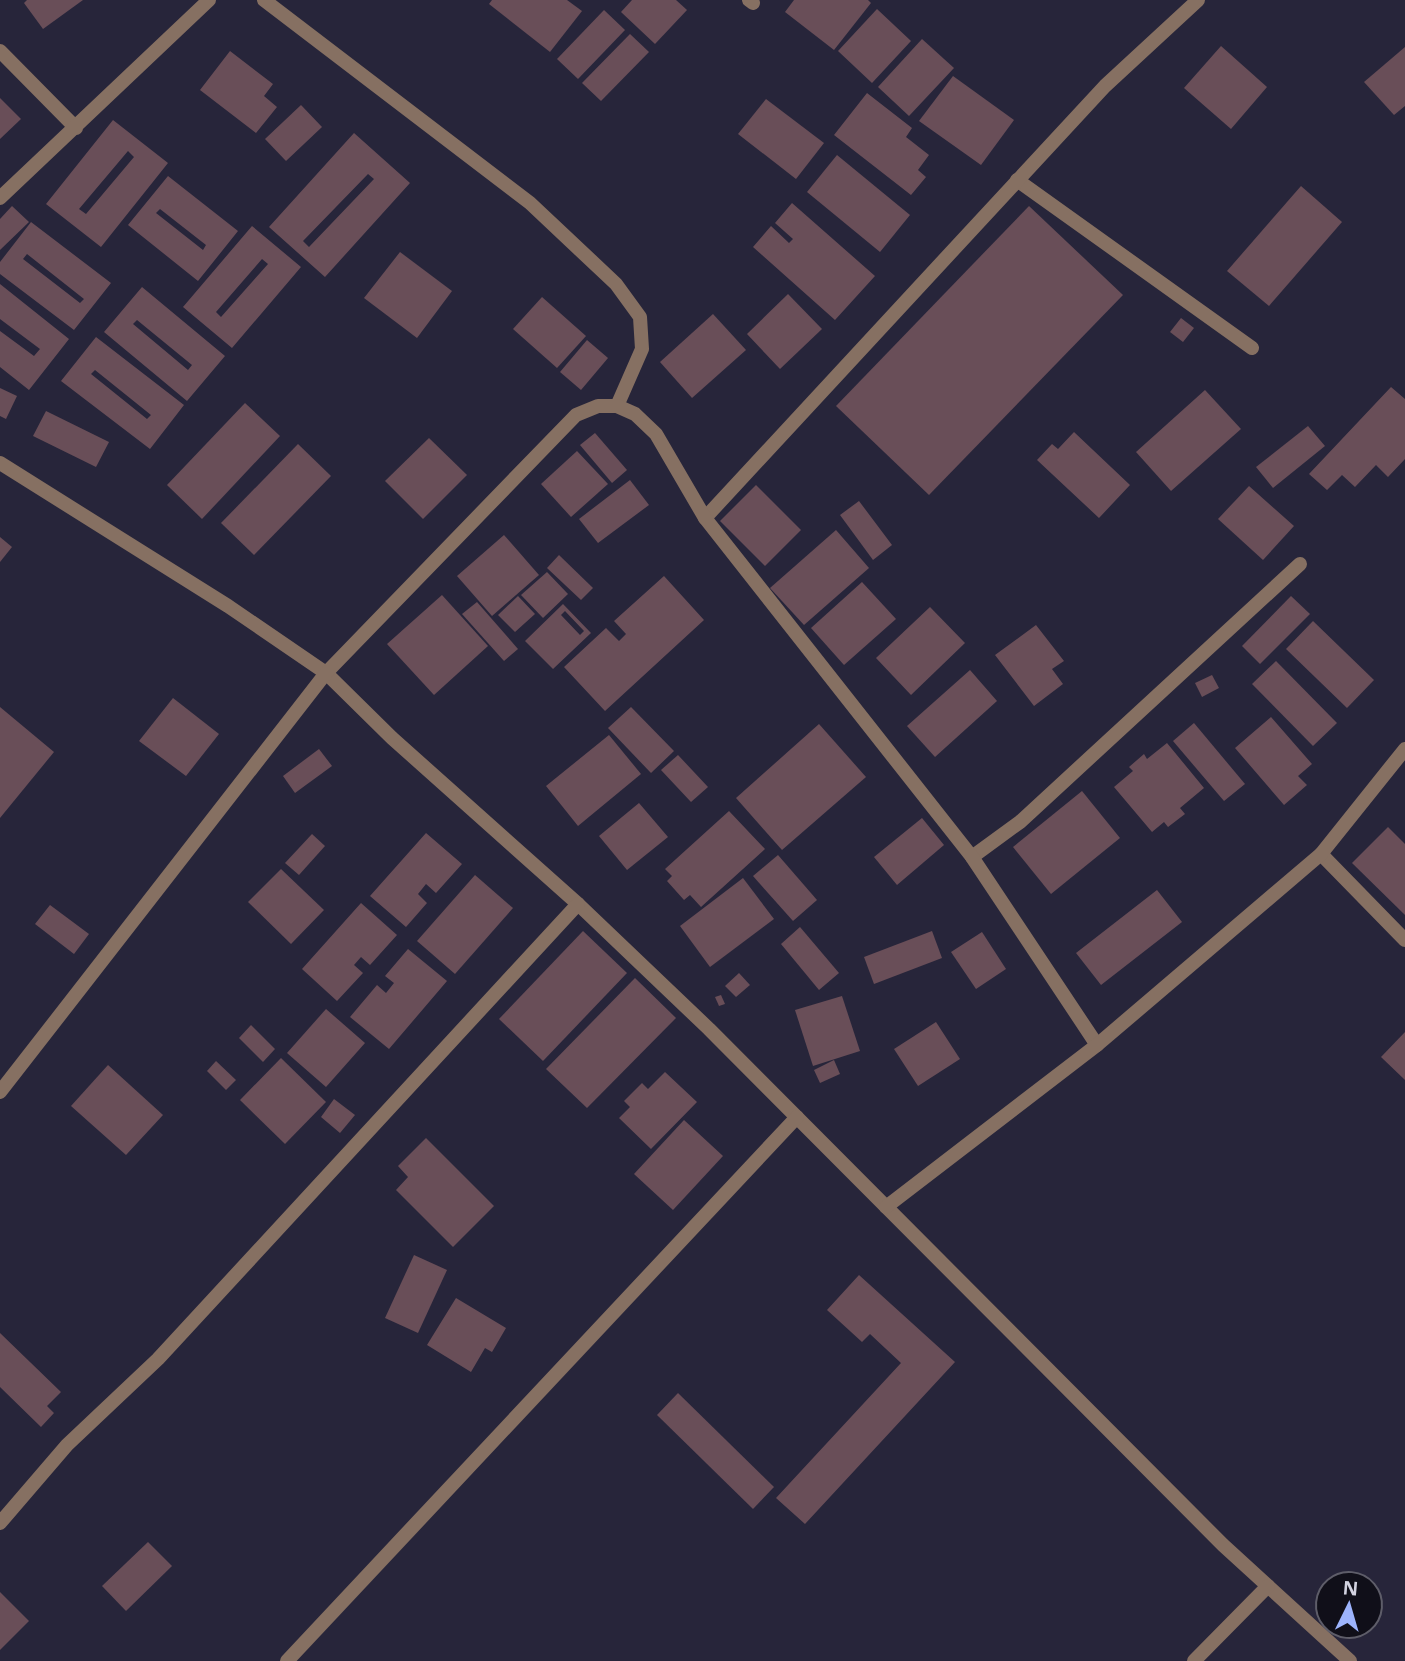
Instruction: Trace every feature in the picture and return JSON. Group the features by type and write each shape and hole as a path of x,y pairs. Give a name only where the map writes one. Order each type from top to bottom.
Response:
{"street":[{"path":"0,198 209,0"},
{"path":"264,0 530,203 616,284 640,317 642,349 617,406"},
{"path":"705,518 1105,86 1198,0"},
{"path":"0,51 76,128"},
{"path":"1017,180 1252,348"},
{"path":"0,1092 326,673 576,415 598,406 617,406 635,414 656,434 705,518 972,857 1097,1045"},
{"path":"0,463 228,606 326,673 391,738 578,904 797,1117 1223,1545 1350,1661"},
{"path":"972,857 1020,822 1300,564"},
{"path":"886,1207 1097,1045 1321,854 1405,749"},
{"path":"1321,854 1405,940"},
{"path":"0,1523 67,1445 158,1359 578,904"},
{"path":"286,1661 797,1117"},
{"path":"1194,1661 1268,1586"}],"building":[{"path":"27,0 83,0 43,29 24,3"},
{"path":"492,0 567,0 582,11 550,52 489,4"},
{"path":"632,0 676,0 687,10 655,44 621,12"},
{"path":"794,0 868,0 871,3 834,50 785,12"},
{"path":"877,9 911,41 872,83 838,51"},
{"path":"604,10 625,30 578,79 557,59"},
{"path":"630,34 649,52 601,101 582,83"},
{"path":"922,39 954,68 909,116 878,87"},
{"path":"1221,46 1267,87 1231,129 1184,88"},
{"path":"1405,47 1405,106 1394,115 1364,82"},
{"path":"230,51 273,84 264,96 277,107 256,133 200,90"},
{"path":"953,76 1014,120 981,165 919,121"},
{"path":"867,93 912,128 906,137 929,155 918,170 926,177 911,195 834,135"},
{"path":"0,98 21,119 0,139"},
{"path":"766,99 824,143 796,179 738,134"},
{"path":"301,105 322,127 286,161 265,139"},
{"path":"113,120 168,163 101,247 46,204","holes":["128,151 134,157 86,214 79,209"]},
{"path":"354,133 410,183 325,277 269,227","holes":["368,174 374,179 309,247 303,241"]},
{"path":"837,155 910,215 880,252 807,192"},
{"path":"168,176 238,231 198,281 128,225","holes":["160,209 206,245 203,250 156,213"]},
{"path":"1301,186 1342,222 1269,306 1227,271"},
{"path":"792,203 875,276 835,320 753,247 771,226 789,243 793,239 775,223"},
{"path":"12,206 29,222 0,250 0,219"},
{"path":"1029,206 1123,295 929,495 836,406"},
{"path":"31,222 111,283 74,330 0,274 0,262","holes":["27,254 84,299 80,303 23,259"]},
{"path":"252,226 301,267 232,348 183,307","holes":["262,259 268,264 221,317 216,312"]},
{"path":"400,252 452,291 417,338 364,298"},
{"path":"0,284 69,339 29,390 0,367 0,331 34,356 40,349 0,319"},
{"path":"142,287 225,356 187,401 104,332","holes":["137,320 192,365 188,370 133,324"]},
{"path":"788,294 822,329 780,369 747,334"},
{"path":"542,297 586,336 557,368 513,329"},
{"path":"713,314 746,350 692,398 660,362"},
{"path":"1181,318 1194,328 1183,342 1170,332"},
{"path":"96,337 184,405 150,449 61,381","holes":["95,370 151,415 147,419 91,374"]},
{"path":"587,340 608,358 581,390 560,372"},
{"path":"1391,387 1405,399 1405,459 1388,477 1376,465 1355,487 1342,475 1327,490 1309,474"},
{"path":"0,388 17,396 6,419 0,416"},
{"path":"1205,390 1241,429 1171,491 1136,452"},
{"path":"245,403 280,436 202,519 167,485"},
{"path":"46,411 109,442 96,467 33,436"},
{"path":"1308,426 1325,446 1273,488 1256,467"},
{"path":"1074,432 1130,485 1099,518 1037,460 1052,444 1058,449"},
{"path":"595,433 627,470 612,483 580,445"},
{"path":"429,438 467,475 423,519 385,481"},
{"path":"298,444 331,476 254,555 221,523"},
{"path":"577,451 608,484 571,517 541,484"},
{"path":"630,480 649,505 598,543 579,519"},
{"path":"756,485 801,530 765,566 720,521"},
{"path":"1249,486 1294,526 1263,560 1218,519"},
{"path":"859,501 892,545 873,560 840,515"},
{"path":"836,530 869,568 804,625 770,588"},
{"path":"504,535 539,575 492,616 457,576"},
{"path":"0,537 12,547 0,562"},
{"path":"559,555 593,588 581,600 547,568"},
{"path":"547,572 568,594 543,618 521,595"},
{"path":"664,576 704,620 605,711 564,667 606,628 619,641 626,634 614,621"},
{"path":"862,582 896,619 844,665 811,628"},
{"path":"442,595 488,646 434,695 387,644"},
{"path":"518,596 535,614 515,632 498,615"},
{"path":"1291,596 1310,614 1260,664 1242,646"},
{"path":"477,602 518,649 504,661 462,614"},
{"path":"563,604 591,633 553,669 525,641","holes":["565,611 584,631 580,635 561,615"]},
{"path":"930,607 965,643 911,695 876,658"},
{"path":"1313,621 1374,680 1347,708 1286,649"},
{"path":"1036,625 1064,661 1052,669 1063,684 1034,706 995,655"},
{"path":"1276,661 1337,723 1313,746 1252,684"},
{"path":"970,670 997,701 935,757 907,726"},
{"path":"1212,675 1219,688 1202,697 1195,683"},
{"path":"173,698 219,734 186,776 139,741"},
{"path":"0,707 54,752 0,818"},
{"path":"631,707 674,751 651,773 608,728"},
{"path":"1271,717 1312,764 1298,776 1307,785 1284,805 1235,748"},
{"path":"1194,723 1245,784 1224,801 1173,741"},
{"path":"819,724 866,777 782,850 736,798"},
{"path":"609,735 641,774 578,826 546,786"},
{"path":"1167,743 1204,788 1180,808 1185,814 1168,827 1164,822 1152,832 1114,787 1133,771 1129,767 1144,754 1147,759"},
{"path":"319,749 332,766 295,793 283,776"},
{"path":"678,755 708,787 691,802 661,770"},
{"path":"1082,791 1120,838 1051,894 1013,847"},
{"path":"639,803 668,837 627,870 599,836"},
{"path":"729,811 765,849 701,907 690,895 684,900 667,881 672,876 665,869"},
{"path":"922,818 944,845 897,885 874,857"},
{"path":"1388,827 1405,844 1405,915 1352,863"},
{"path":"426,833 462,864 436,893 426,884 418,894 427,903 406,927 370,896"},
{"path":"312,834 325,846 299,875 285,863"},
{"path":"778,855 817,900 793,921 753,876"},
{"path":"281,869 324,910 291,944 248,902"},
{"path":"475,875 513,908 455,974 417,941"},
{"path":"743,878 774,919 710,967 680,926"},
{"path":"1157,890 1182,922 1101,985 1076,953"},
{"path":"361,903 397,935 370,965 361,957 354,965 363,973 337,1001 302,969"},
{"path":"50,905 89,934 74,954 35,924"},
{"path":"800,927 839,973 819,990 781,944"},
{"path":"583,931 627,973 543,1061 499,1019"},
{"path":"932,931 942,958 874,984 864,957"},
{"path":"982,932 1006,969 976,989 951,952"},
{"path":"408,949 447,981 389,1049 350,1017 377,985 386,993 394,983 385,976"},
{"path":"739,973 750,985 736,997 725,986"},
{"path":"635,978 676,1018 587,1108 546,1069"},
{"path":"721,995 725,1004 719,1006 715,997"},
{"path":"842,996 860,1051 813,1066 795,1010"},
{"path":"326,1009 365,1043 326,1087 287,1053"},
{"path":"936,1022 960,1059 918,1086 894,1049"},
{"path":"251,1025 275,1049 263,1062 239,1038"},
{"path":"1405,1032 1405,1080 1381,1057"},
{"path":"281,1058 326,1102 285,1144 240,1100"},
{"path":"834,1060 840,1074 820,1083 814,1070"},
{"path":"216,1061 236,1080 226,1090 207,1071"},
{"path":"108,1065 163,1115 126,1155 71,1106"},
{"path":"665,1072 697,1102 651,1149 619,1118 630,1107 624,1101 642,1083 648,1089"},
{"path":"334,1099 355,1115 340,1133 321,1117"},
{"path":"684,1120 723,1156 673,1210 634,1174"},
{"path":"426,1138 494,1206 453,1247 396,1190 408,1177 398,1166"},
{"path":"414,1255 447,1270 418,1333 385,1318"},
{"path":"859,1275 955,1362 805,1524 776,1498 901,1363 870,1334 862,1342 827,1310"},
{"path":"456,1298 506,1328 492,1352 485,1348 471,1372 427,1345"},
{"path":"0,1333 61,1392 47,1406 54,1413 41,1427 0,1387"},
{"path":"678,1393 774,1487 753,1509 657,1415"},
{"path":"148,1542 172,1566 126,1611 102,1586"},
{"path":"0,1592 29,1621 0,1650"}]}
